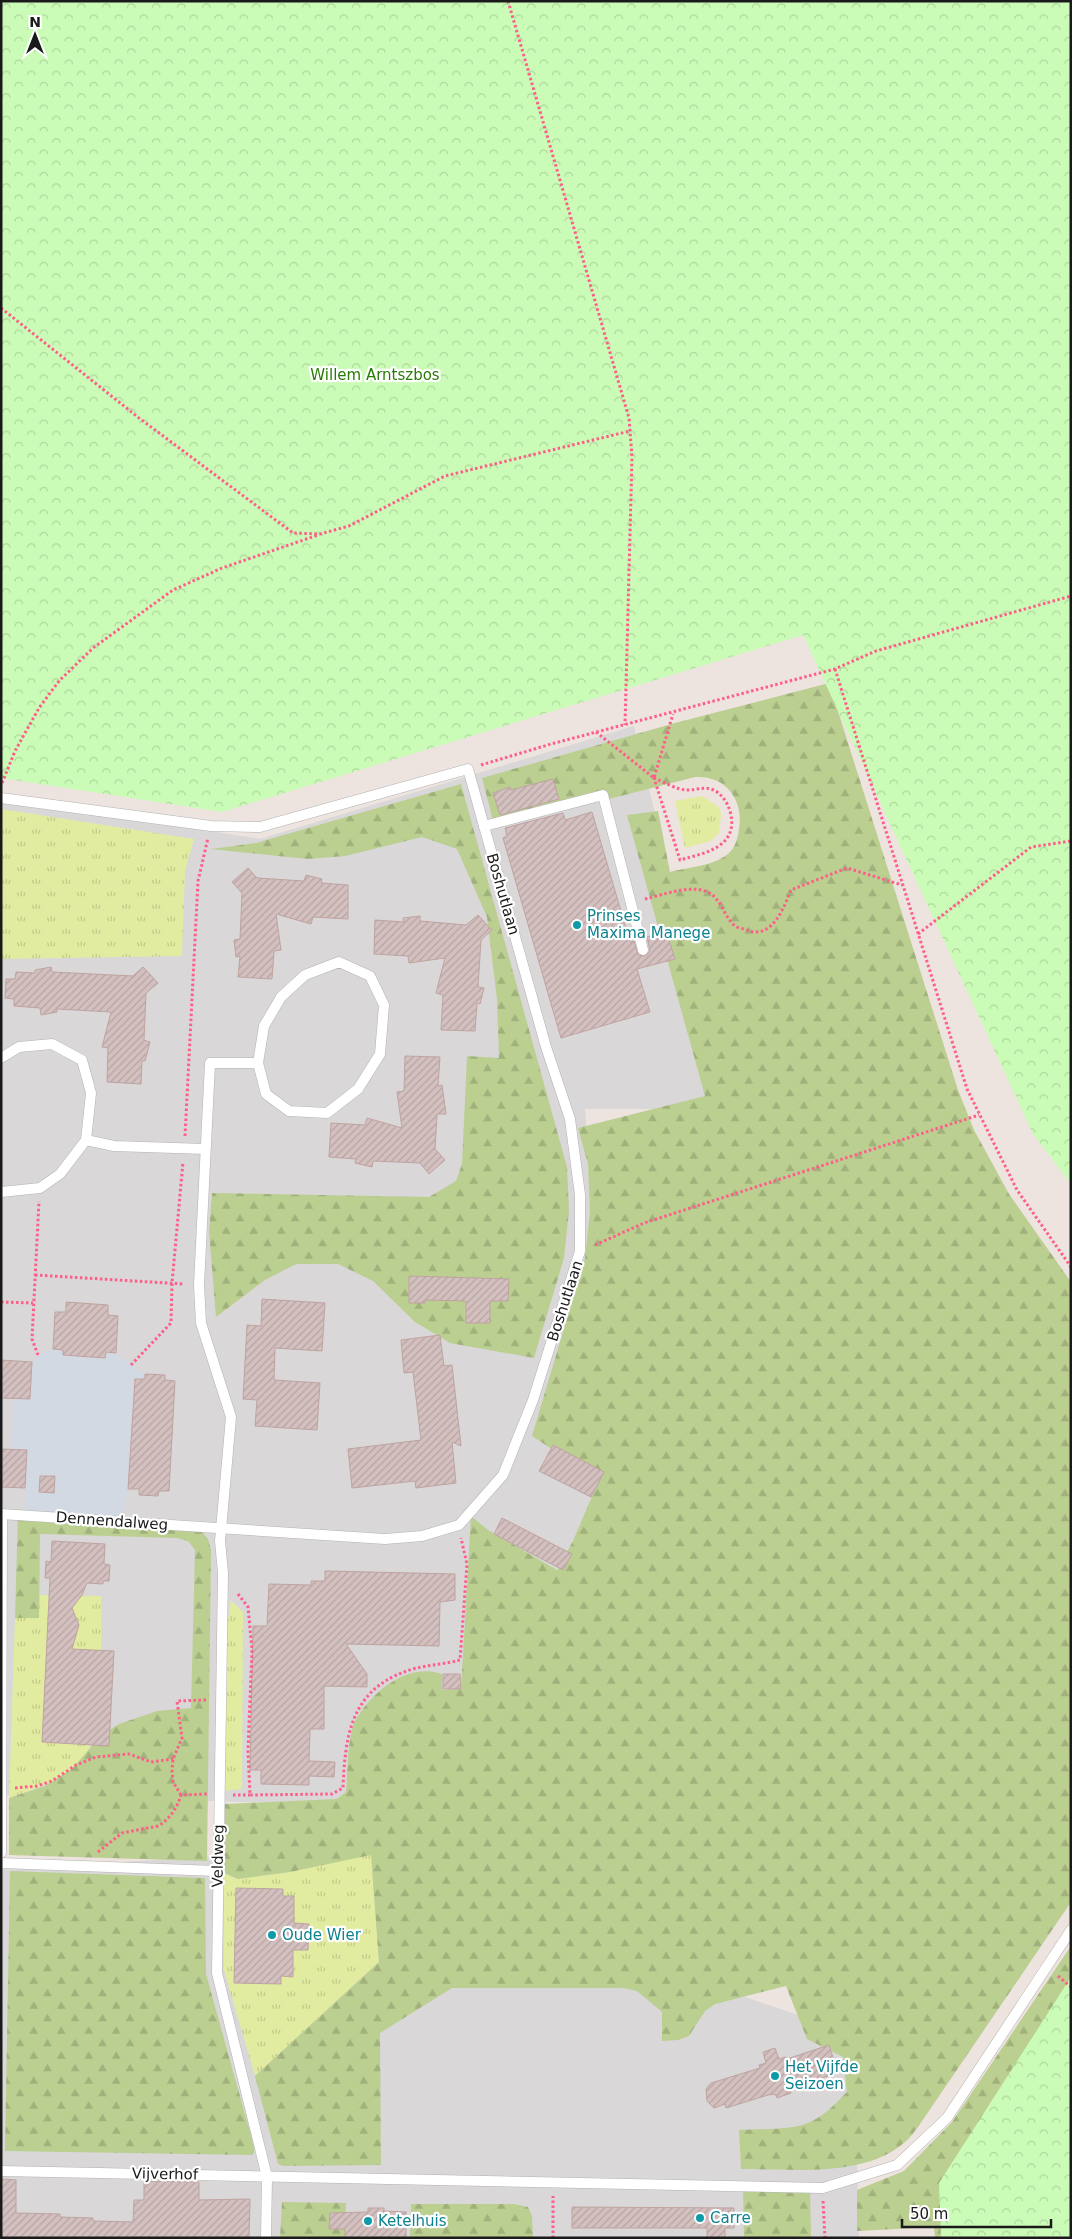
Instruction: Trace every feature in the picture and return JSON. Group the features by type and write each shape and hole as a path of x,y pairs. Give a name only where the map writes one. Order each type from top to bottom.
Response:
{"lane":[{"path":"1,798 211,826 260,827 468,769"},
{"name":"Boshutlaan","path":"459,1525 503,1475 533,1400 580,1251 580,1195 570,1119 546,1046 468,769"},
{"path":"484,826 603,795 643,950"},
{"path":"339,962 370,976 384,1005 380,1054 358,1089 327,1113 289,1111 266,1094 258,1063 264,1026 282,997 305,975 339,962"},
{"path":"1,1058 19,1046 52,1044 82,1060 91,1093 86,1140 60,1174 40,1188 1,1192"},
{"name":"Veldweg","path":"258,1063 210,1063 198,1285 201,1323 231,1417 223,1529 220,1541 223,1573 217,1871 217,1973 267,2177"},
{"path":"86,1140 114,1146 205,1149"},
{"path":"1,1853 3,1789 2,1514"},
{"name":"Dennendalweg","path":"2,1514 121,1520 223,1529"},
{"path":"223,1529 385,1539 422,1536 459,1525"},
{"path":"1,1863 217,1871"},
{"name":"Vijverhof","path":"1,2171 823,2188 897,2165 947,2118 1071,1930"},
{"path":"266,2238 267,2177"}],"path":[{"path":"508,1 629,418 632,457 625,725"},
{"path":"1,308 139,418 294,533 320,534"},
{"path":"1,786 15,751 39,708 59,681 93,648 173,590 222,568 320,534 349,526 445,476 630,431"},
{"path":"468,769 596,732 673,714 835,669 876,651 1071,596"},
{"path":"835,669 967,1089 1017,1190 1071,1267"},
{"path":"596,732 654,778 686,790 702,787 717,792 727,802 731,817 730,834 725,843 711,851 680,860 654,778 673,714"},
{"path":"131,1365 171,1324 172,1283 184,1147 198,881 211,826"},
{"path":"918,934 1032,847 1071,841"},
{"path":"631,902 693,889 707,892 718,900 723,912 735,926 756,933 771,926 782,911 791,890 847,868 902,885"},
{"path":"580,1251 644,1223 979,1115"},
{"path":"38,1355 32,1339 40,1188"},
{"path":"35,1275 198,1285"},
{"path":"1,1302 34,1303"},
{"path":"223,1573 248,1607 252,1650 248,1750 250,1795 332,1794 343,1788 344,1757 350,1724 368,1695 386,1680 405,1671 460,1660 467,1564 459,1525"},
{"path":"181,1795 173,1782 173,1759 182,1738 178,1701 220,1699"},
{"path":"3,1789 37,1786 52,1781 76,1765 96,1757 129,1754 151,1762 173,1759"},
{"path":"181,1795 219,1794"},
{"path":"93,1866 96,1854 116,1836 163,1823 172,1814 181,1795"},
{"path":"553,2183 553,2238"},
{"path":"823,2188 825,2238"}],"shaded area":[{"path":"634,726 726,1109 585,1109 619,1482 384,1806 1,1795 1,798 260,839"},
{"path":"53,1349 63,1350 63,1355 105,1358 106,1352 116,1354 145,1374 145,1379 135,1379 128,1489 121,1520 26,1516 25,1488 11,1449 14,1398 30,1399 32,1362 38,1355"},
{"path":"311,1850 854,2034 859,2238 1,2238 1,1870"}],"green space":[{"name":"Willem Arntszbos","path":"1,1 1071,1 1071,1184 1033,1134 803,635 222,812 1,778"},
{"path":"829,683 958,1090 974,1130 1009,1194 1071,1282 1071,1902 918,2127 905,2142 889,2153 870,2161 827,2169 741,2169 739,2130 777,2129 806,2124 831,2108 847,2092 843,2057 807,2039 786,1986 715,2004 705,2011 689,2036 678,2040 662,2041 662,2012 637,1991 623,1988 452,1988 380,2033 381,2165 283,2166 278,2164 255,2076 379,1962 371,1855 290,1872 238,1879 224,1873 225,1804 337,1799 346,1792 349,1748 354,1723 369,1701 387,1685 408,1674 430,1671 442,1674 442,1690 461,1689 471,1516 488,1530 557,1570 573,1541 599,1480 532,1436 585,1258 590,1212 588,1164 578,1128 705,1096 627,815 658,811 670,872 711,863 731,851 739,832 739,808 730,791 716,780 706,777 695,777 495,828 482,778 675,723"},
{"path":"461,784 567,1167 569,1211 564,1258 534,1358 450,1343 415,1322 373,1281 338,1264 296,1264 265,1280 216,1317 209,1231 212,1193 429,1197 456,1181 462,1164 467,1056 499,1058 497,999 487,917 457,849 422,837 345,856 308,859 211,849 256,843"},
{"path":"702,796 720,808 719,833 711,841 685,848 675,801"},
{"path":"1,809 194,839 185,871 182,956 1,959"},
{"path":"18,1514 201,1531 208,1539 211,1550 207,1861 9,1855 9,1798 45,1786 73,1768 91,1747 95,1739 119,1724 157,1711 191,1708 195,1550 188,1541 177,1538 40,1534 39,1618 15,1618"},
{"path":"40,1595 101,1596 101,1712 97,1731 90,1747 81,1760 57,1779 9,1798 15,1618 39,1617"},
{"path":"231,1600 243,1612 242,1784 241,1789 224,1791 227,1627"},
{"path":"371,1854 379,1962 255,2076 224,1970 224,1873 238,1879 290,1872"},
{"path":"10,1871 205,1878 206,1974 255,2150 252,2155 5,2151"},
{"path":"1071,1946 1071,2238 935,2238 934,2227 857,2231 857,2190 904,2171 952,2122"},
{"path":"1071,1977 1071,2238 941,2238 939,2183"},
{"path":"743,2186 810,2186 811,2238 744,2238"},
{"path":"282,2202 346,2203 345,2238 280,2238"},
{"path":"411,2204 514,2204 528,2207 532,2216 533,2238 410,2238"}],"building":[{"path":"553,779 559,799 500,815 493,793 510,787 511,790"},
{"name":"Prinses Maxima Manege","path":"592,812 630,942 634,941 638,955 645,956 650,951 647,937 666,931 675,959 637,969 650,1012 561,1038 503,838 507,836 505,828 563,813 565,820"},
{"path":"248,868 257,878 304,881 306,875 322,879 321,883 348,885 348,919 313,917 311,924 276,914 281,950 274,951 272,979 238,977 240,956 236,957 234,940 240,939 242,893 232,882"},
{"path":"478,915 492,930 481,940 478,987 484,988 480,1004 477,1003 475,1031 441,1030 443,995 436,993 445,958 409,963 408,956 374,954 375,920 404,922 403,918 420,916 420,921 466,925"},
{"path":"51,967 52,972 133,976 143,967 158,983 146,993 144,1040 150,1042 145,1061 142,1061 141,1084 107,1082 108,1048 102,1047 111,1012 57,1009 57,1012 41,1015 40,1008 14,1006 14,999 5,998 6,979 15,979 16,972 35,973 35,970"},
{"path":"405,1056 440,1057 438,1086 442,1085 446,1114 437,1114 435,1149 445,1160 429,1174 420,1163 373,1161 372,1167 355,1163 356,1159 329,1157 331,1123 365,1125 367,1118 402,1128 397,1092 404,1091"},
{"path":"409,1276 509,1279 508,1301 490,1301 490,1323 466,1323 466,1301 425,1300 425,1303 409,1303"},
{"path":"262,1299 325,1303 322,1351 275,1348 274,1380 320,1383 317,1430 255,1426 257,1400 243,1399 247,1325 261,1326"},
{"path":"66,1302 108,1305 108,1315 118,1316 116,1353 106,1352 105,1358 63,1355 63,1350 53,1349 55,1312 66,1312"},
{"path":"440,1335 444,1366 452,1365 461,1446 452,1442 456,1483 416,1488 415,1481 352,1488 348,1449 421,1440 413,1372 404,1373 401,1340"},
{"path":"1,1360 32,1362 30,1399 1,1398"},
{"path":"145,1374 165,1375 165,1380 175,1381 169,1491 159,1491 158,1496 139,1495 139,1489 128,1489 135,1379 145,1379"},
{"path":"553,1445 604,1472 591,1497 539,1471"},
{"path":"1,1449 27,1450 25,1488 1,1487"},
{"path":"40,1476 55,1476 54,1493 39,1492"},
{"path":"502,1518 572,1554 563,1570 494,1534"},
{"path":"52,1541 105,1544 104,1564 110,1565 109,1581 103,1581 103,1584 87,1583 82,1595 72,1608 79,1625 72,1649 114,1651 109,1746 42,1742 50,1578 45,1578 46,1561 51,1562"},
{"path":"325,1571 455,1574 455,1600 440,1602 439,1646 346,1644 367,1674 367,1687 324,1686 324,1729 310,1729 309,1761 335,1762 334,1777 309,1776 309,1785 261,1784 261,1770 250,1770 253,1626 267,1626 269,1584 311,1585 311,1581 325,1581"},
{"path":"443,1674 460,1674 461,1689 443,1689"},
{"name":"Oude Wier","path":"236,1888 283,1889 283,1896 294,1896 294,1923 309,1924 308,1950 293,1950 293,1977 281,1976 281,1984 234,1983"},
{"name":"Het Vijfde Seizoen","path":"829,2045 838,2073 796,2086 790,2089 791,2093 777,2098 775,2094 768,2095 726,2108 725,2104 714,2108 707,2101 706,2089 711,2083 760,2068 759,2065 766,2063 763,2052 775,2048 779,2059 786,2057 787,2059"},
{"path":"1,2179 16,2180 16,2213 60,2214 60,2217 93,2218 93,2221 133,2222 134,2200 144,2200 144,2181 199,2182 199,2200 250,2199 249,2238 1,2238"},
{"path":"572,2207 734,2208 734,2228 725,2228 725,2238 707,2238 707,2228 572,2228"},
{"name":"Ketelhuis","path":"368,2208 384,2208 384,2211 406,2212 406,2238 345,2238 345,2229 329,2229 330,2213 368,2212"}],"place":[{"name":"Prinses Maxima Manege","path":"577,925"},
{"name":"Oude Wier","path":"272,1935"},
{"name":"Het Vijfde Seizoen","path":"775,2076"},
{"name":"Carre","path":"700,2218"},
{"name":"Ketelhuis","path":"368,2221"}]}
